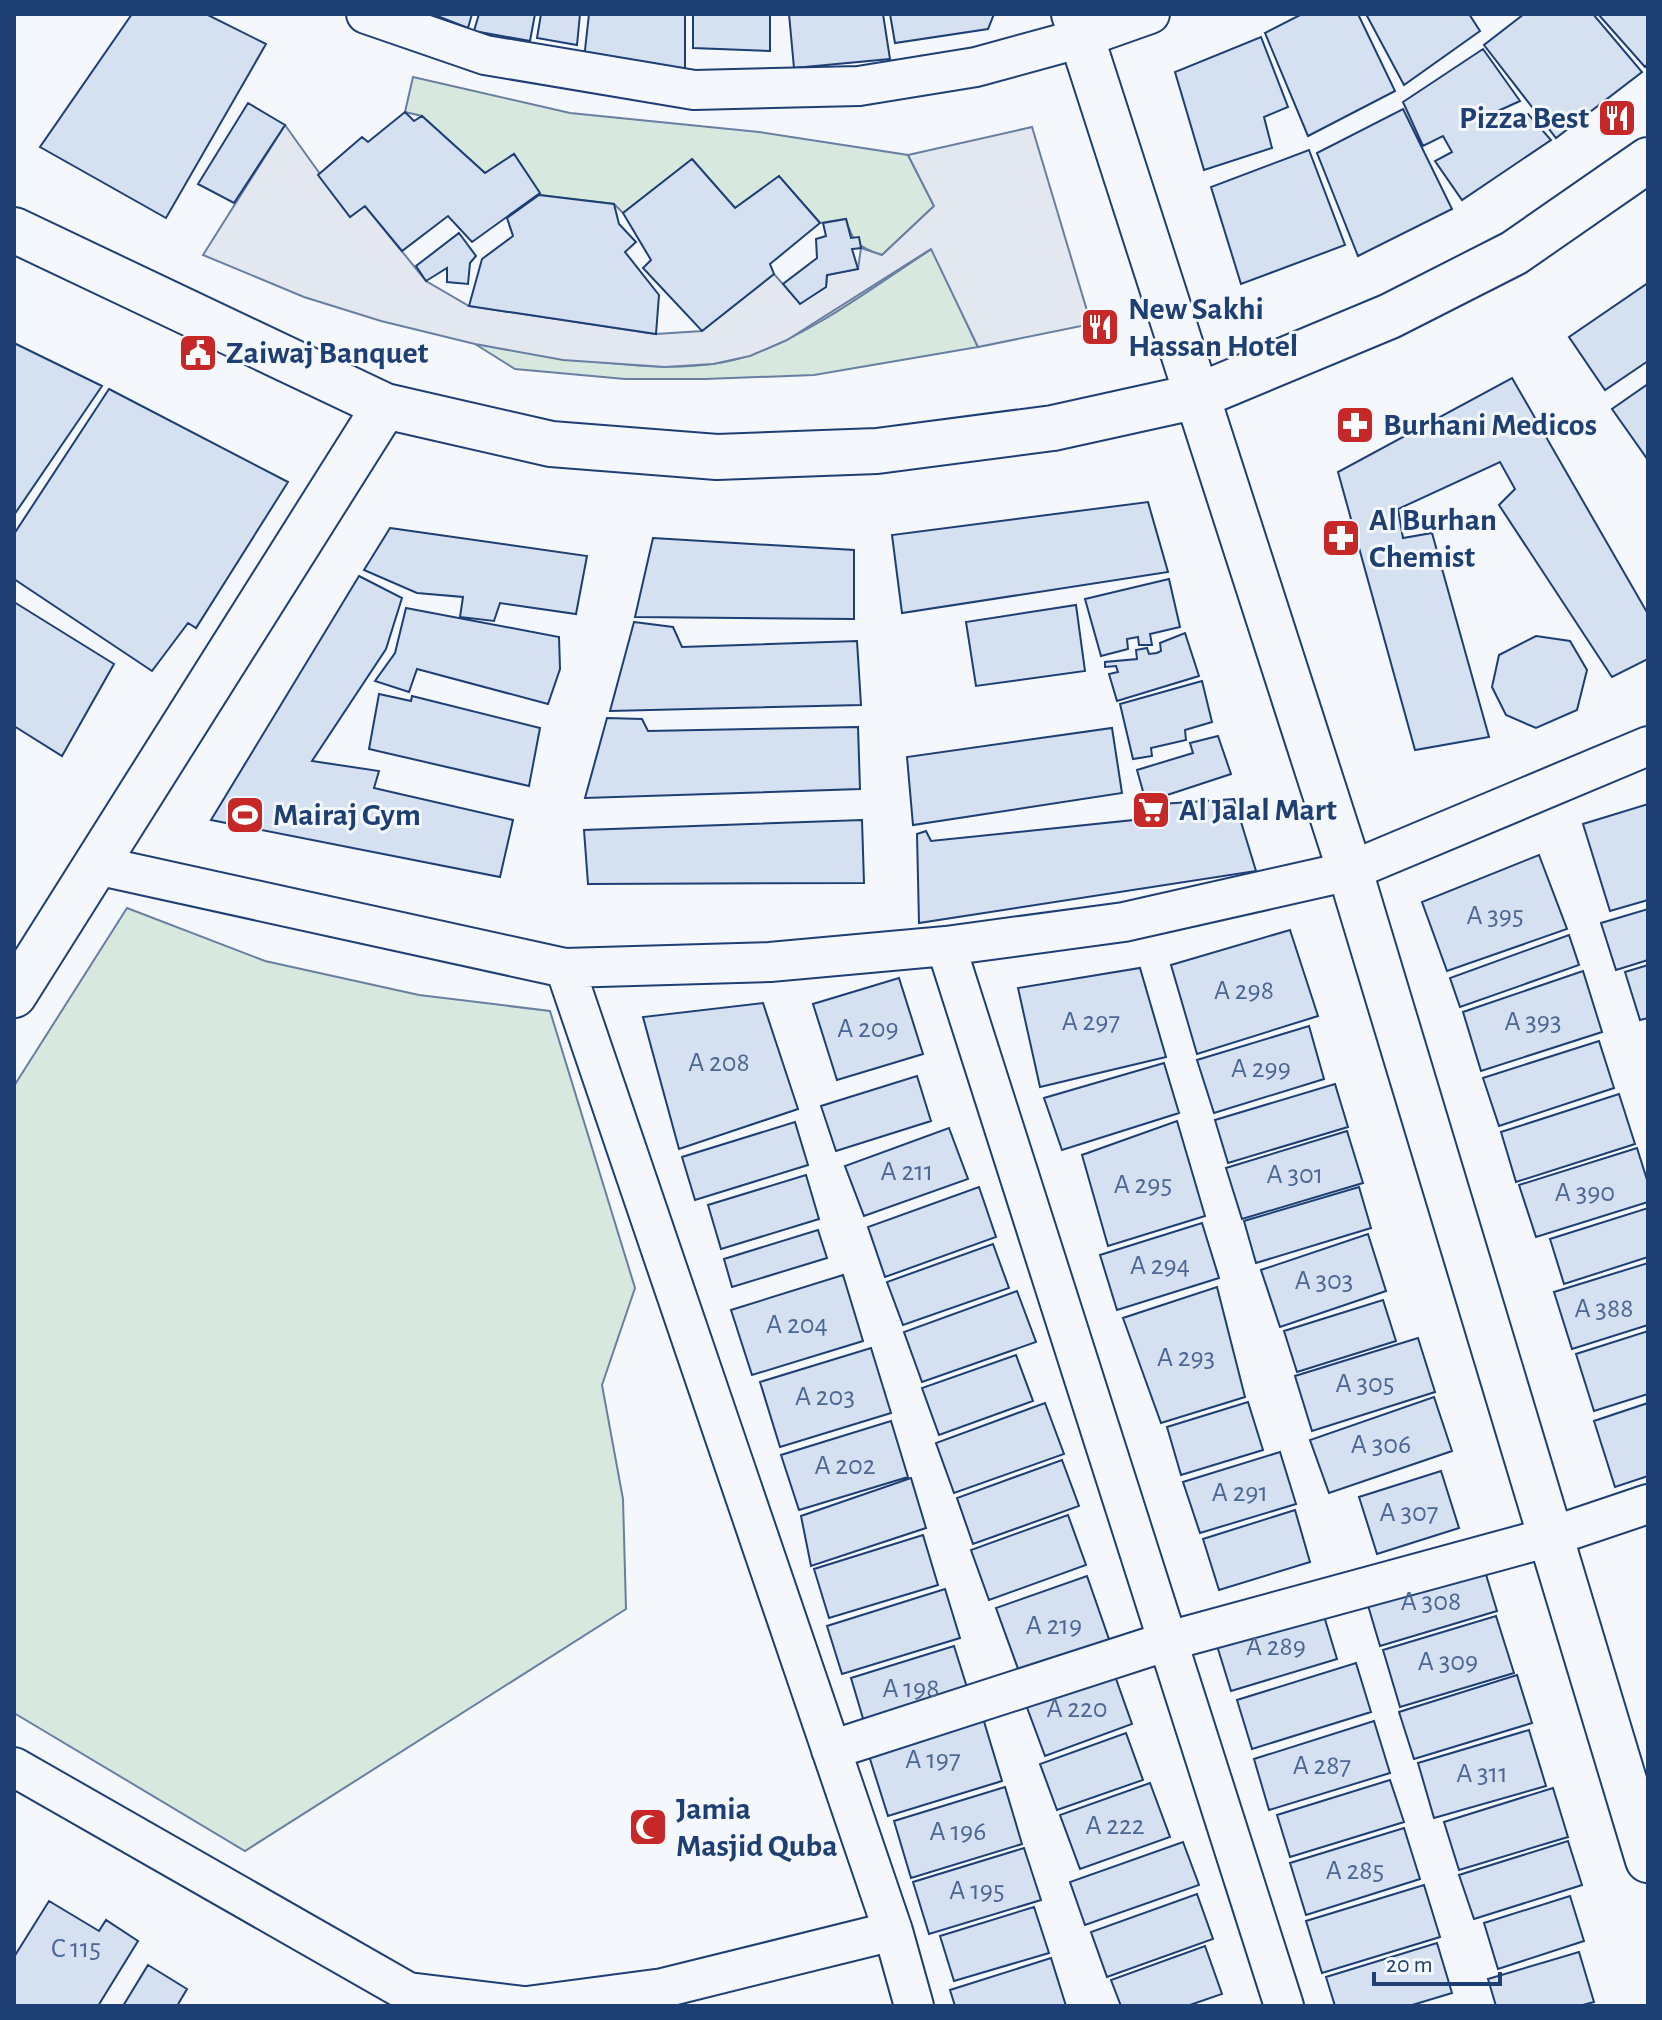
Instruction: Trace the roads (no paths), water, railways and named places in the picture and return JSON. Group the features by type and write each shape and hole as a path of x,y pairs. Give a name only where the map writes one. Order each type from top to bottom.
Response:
{"street":[{"path":"366,14 485,55 694,90 859,86 976,67 1078,26 1150,14"},
{"path":"1078,26 1350,871 1648,1860"},
{"path":"14,230 385,406 551,444 717,457 877,451 1053,428 1198,396 1390,316 1514,253 1648,160"},
{"path":"14,995 385,406"},
{"path":"96,865 565,968 770,962 946,946 1124,922 1350,871 1648,746"},
{"path":"946,946 1284,2006"},
{"path":"565,968 893,1931 914,2006"},
{"path":"831,1750 1168,1641 1550,1537 1648,1504"},
{"path":"14,1767 404,1999 526,2006 663,1988 893,1931"}],"place":[{"name":"Pizza Best","path":"1617,118"},
{"name":"New Sakhi Hassan Hotel","path":"1100,327"},
{"name":"Zaiwaj Banquet","path":"198,353"},
{"name":"Burhani Medicos","path":"1355,425"},
{"name":"Al Burhan Chemist","path":"1341,538"},
{"name":"Al Jalal Mart","path":"1151,810"},
{"name":"Mairaj Gym","path":"245,815"},
{"name":"Jamia Masjid Quba","path":"648,1827"}]}
